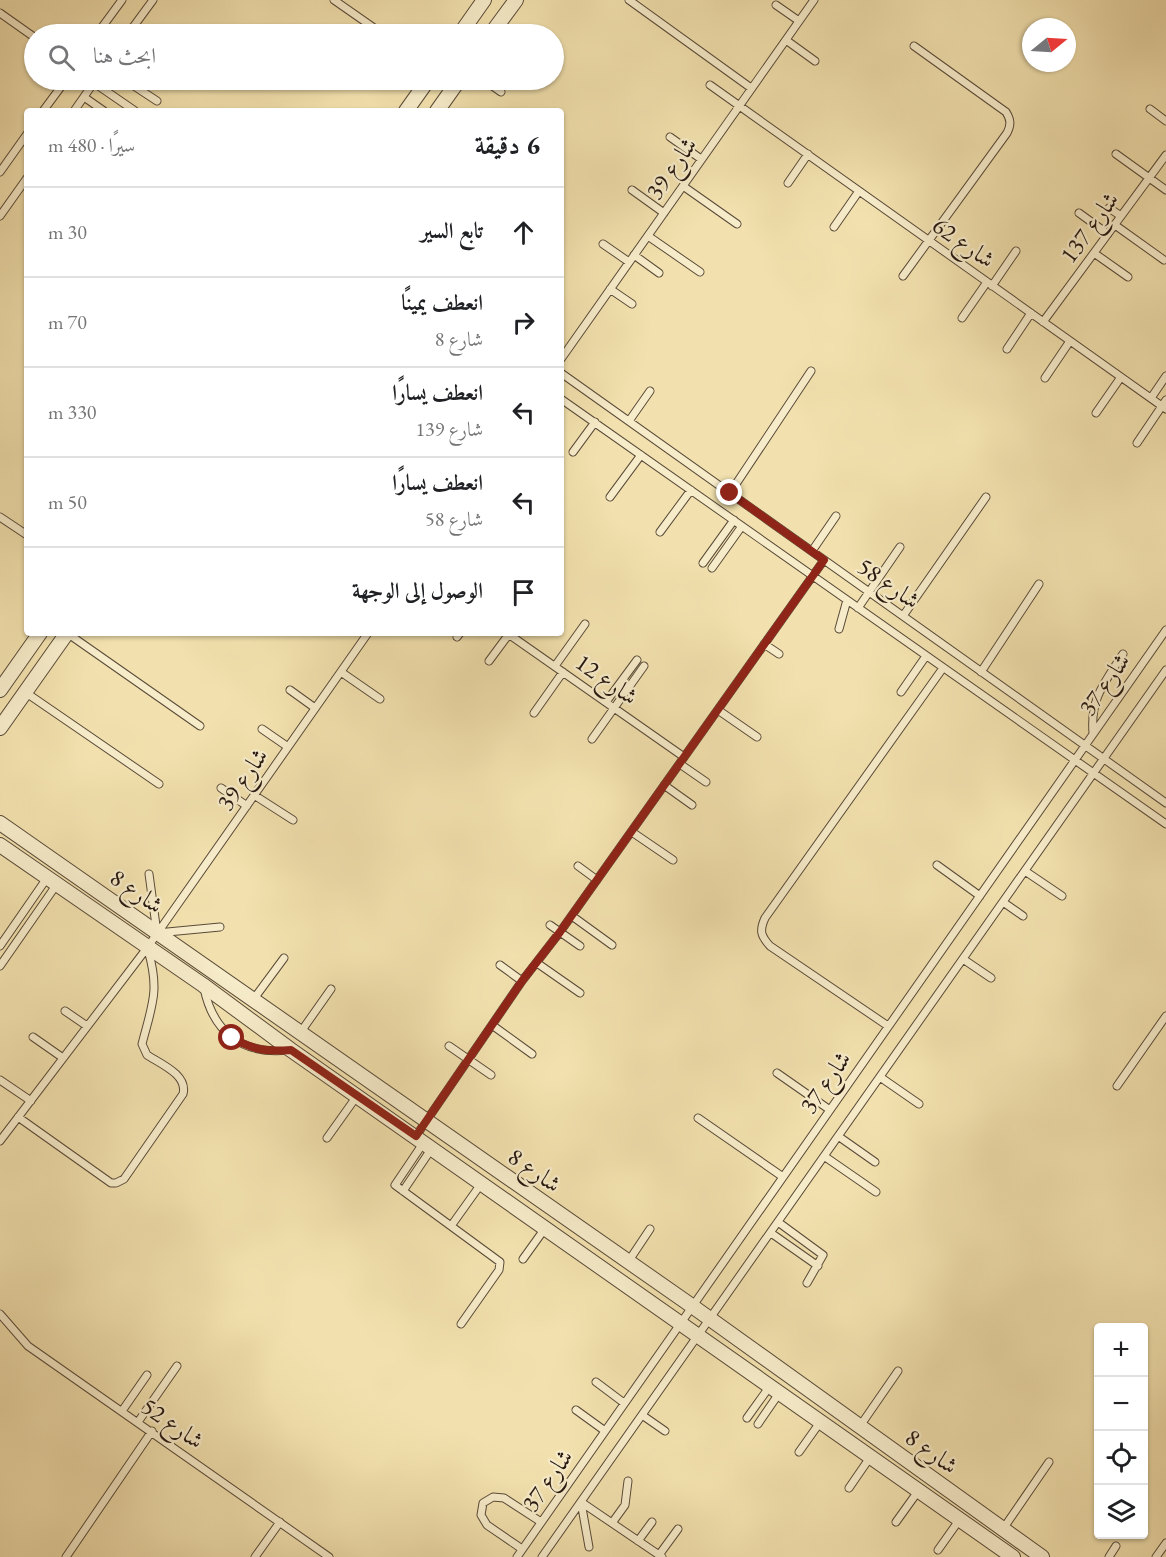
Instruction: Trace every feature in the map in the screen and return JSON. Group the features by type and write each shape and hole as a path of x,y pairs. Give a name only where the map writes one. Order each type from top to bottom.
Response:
{"street":[{"path":"467,24 484,0"},
{"path":"498,24 516,0"},
{"path":"408,108 421,90"},
{"path":"439,108 452,90"},
{"path":"0,690 38,636"},
{"path":"0,728 65,636"},
{"name":"شارع 8","path":"0,823 692,1306 1042,1557"},
{"name":"شارع 8","path":"0,845 203,985 291,1050 699,1334 1013,1557"}],"lane":[{"path":"104,24 122,0"},
{"path":"135,24 153,0"},
{"path":"334,0 368,24"},
{"path":"629,0 752,88"},
{"name":"شارع 39","path":"564,355 814,0"},
{"path":"776,5 799,21"},
{"path":"0,13 24,30"},
{"path":"786,40 815,61"},
{"path":"903,276 1011,126 1006,112 914,46"},
{"name":"شارع 62","path":"710,85 1150,398 1165,405"},
{"path":"45,108 59,90"},
{"path":"76,108 88,90"},
{"path":"106,90 131,108"},
{"path":"140,90 157,101"},
{"path":"84,97 100,108"},
{"path":"1150,109 1166,121"},
{"path":"670,137 701,159"},
{"path":"0,172 24,138"},
{"path":"1116,153 1166,190"},
{"path":"788,183 808,154"},
{"name":"شارع 137","path":"1043,322 1166,154"},
{"path":"1158,165 1166,170"},
{"path":"0,216 24,182"},
{"path":"683,186 737,224"},
{"path":"632,190 664,213"},
{"path":"834,227 859,191"},
{"path":"1109,208 1120,216"},
{"path":"1079,213 1108,234"},
{"path":"1114,225 1164,260"},
{"path":"648,236 700,272"},
{"path":"603,244 629,262"},
{"path":"962,318 1016,252"},
{"path":"1094,253 1128,277"},
{"path":"634,255 659,273"},
{"path":"610,289 632,304"},
{"path":"1007,349 1031,313"},
{"path":"1047,379 1072,342"},
{"path":"730,493 811,371"},
{"name":"شارع 58","path":"564,375 1166,803"},
{"path":"1150,398 1166,376"},
{"path":"1096,413 1121,377"},
{"path":"629,421 650,391"},
{"name":"شارع 58","path":"564,401 1166,824"},
{"path":"1137,443 1165,405"},
{"path":"573,452 595,422"},
{"path":"610,497 640,455"},
{"path":"660,532 691,490"},
{"path":"903,616 986,497"},
{"path":"812,552 837,516"},
{"path":"0,517 24,533"},
{"path":"703,563 734,520"},
{"path":"712,568 742,526"},
{"path":"858,608 900,547"},
{"path":"403,1191 424,1142 427,1121 522,981 572,916 824,560"},
{"path":"981,672 1039,584"},
{"path":"839,629 847,600"},
{"path":"555,666 585,624"},
{"name":"شارع 37","path":"517,1557 1166,630"},
{"path":"71,636 200,726"},
{"name":"شارع 39","path":"147,948 366,636"},
{"path":"489,662 506,636"},
{"name":"شارع 12","path":"512,636 614,708 682,760 706,782"},
{"path":"765,644 779,654"},
{"path":"1094,733 1092,719 1098,693 1123,654"},
{"path":"901,692 926,656"},
{"path":"606,702 637,660"},
{"path":"592,740 644,666"},
{"path":"888,1026 770,946 763,938 760,929 765,918 944,668"},
{"name":"شارع 37","path":"542,1557 1166,670"},
{"path":"341,672 380,699"},
{"path":"534,712 563,672"},
{"path":"290,690 315,708"},
{"path":"26,692 159,784"},
{"path":"718,710 757,737"},
{"path":"262,729 288,747"},
{"path":"664,786 692,805"},
{"path":"221,788 247,806"},
{"path":"254,795 293,820"},
{"path":"632,832 673,860"},
{"path":"937,866 980,896"},
{"path":"578,867 597,880"},
{"path":"1025,870 1062,896"},
{"path":"149,874 157,933 220,927"},
{"path":"0,946 52,881"},
{"path":"0,966 52,881"},
{"path":"1003,902 1023,916"},
{"path":"572,916 612,945"},
{"path":"550,925 580,946"},
{"path":"0,1141 3,1130 31,1101 147,948"},
{"path":"18,1117 111,1183 124,1179 183,1094 184,1088 184,1082 180,1077 147,1055 142,1044 153,1009 153,970 147,948"},
{"path":"253,1000 284,958"},
{"path":"963,959 991,978"},
{"path":"537,963 580,993"},
{"path":"500,965 522,981"},
{"path":"203,985 207,1006 217,1024 232,1038 250,1048 271,1052 291,1050"},
{"path":"300,1033 331,989"},
{"path":"65,1011 87,1026"},
{"path":"1117,1086 1166,1016"},
{"path":"492,1025 532,1054"},
{"path":"33,1037 63,1058"},
{"path":"449,1046 491,1075"},
{"path":"777,1073 830,1110"},
{"path":"880,1077 919,1104"},
{"path":"0,1080 31,1101"},
{"path":"327,1138 357,1095"},
{"path":"698,1118 783,1177"},
{"path":"838,1136 875,1162"},
{"path":"424,1142 395,1185 499,1260 500,1266 461,1324"},
{"path":"824,1156 876,1192"},
{"path":"451,1226 482,1183"},
{"path":"778,1222 824,1256 807,1283"},
{"path":"523,1259 546,1227"},
{"path":"628,1262 650,1229"},
{"path":"771,1233 818,1266"},
{"name":"شارع 52","path":"0,1314 28,1346 329,1557"},
{"path":"138,1422 177,1366"},
{"path":"860,1426 898,1371"},
{"path":"122,1411 147,1375"},
{"path":"596,1382 624,1403"},
{"path":"747,1418 775,1389"},
{"path":"758,1424 775,1389"},
{"path":"576,1410 605,1431"},
{"path":"642,1415 665,1431"},
{"path":"799,1452 821,1421"},
{"path":"66,1557 152,1431"},
{"path":"849,1488 872,1456"},
{"path":"1003,1529 1049,1462"},
{"path":"612,1523 625,1504 628,1481"},
{"path":"896,1522 919,1490"},
{"path":"522,1549 487,1525 481,1515 483,1503 493,1497 504,1498 541,1522"},
{"path":"581,1502 661,1556 678,1529"},
{"path":"581,1502 589,1547"},
{"path":"938,1550 960,1519"},
{"path":"255,1557 280,1522"},
{"path":"638,1541 652,1522"},
{"path":"1156,1557 1166,1542"},
{"path":"1108,1557 1116,1546"}],"route":[{"path":"232,1038 250,1048 271,1052 291,1050 416,1136 522,981 560,932 824,560 730,493"}]}
